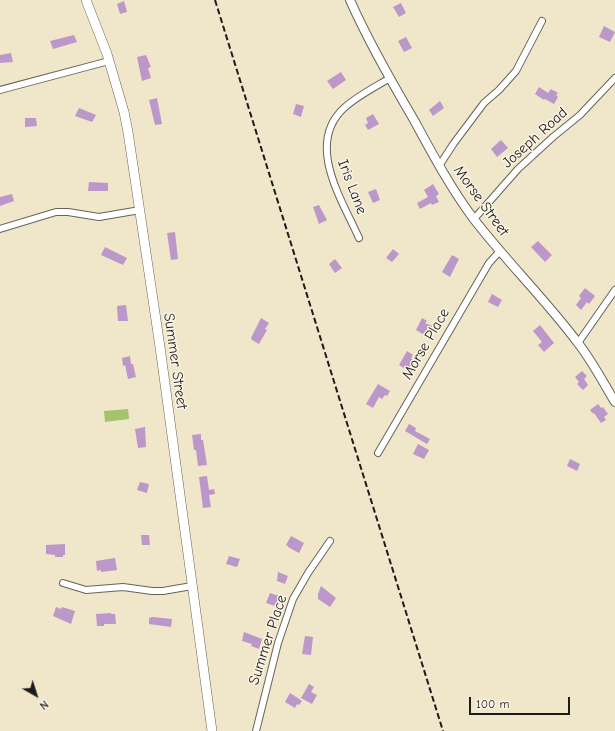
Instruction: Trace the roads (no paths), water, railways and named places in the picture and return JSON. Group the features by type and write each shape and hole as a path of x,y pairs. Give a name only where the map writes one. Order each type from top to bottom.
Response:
{"main road":[{"name":"Summer Street","path":"86,0 110,61 124,112 140,210 212,731"}],"street":[{"name":"Morse Street","path":"350,0 390,78 439,166 474,219 578,343 596,369 615,402"},
{"path":"439,166 484,103 499,90 516,71 542,21"},
{"path":"0,90 110,61"},
{"name":"Iris Lane","path":"359,238 330,170 326,157 328,139 337,117 344,109 390,78"},
{"name":"Joseph Road","path":"474,219 518,169 580,114 615,78"},
{"path":"0,229 56,212 68,212 99,217 140,210"},
{"name":"Morse Place","path":"378,453 489,262 500,251"},
{"path":"578,343 615,290"},
{"name":"Summer Place","path":"256,731 278,642 293,599 330,541"},
{"path":"63,583 86,590 123,587 163,591 192,586"}],"railway":[{"path":"215,0 443,731"}]}
